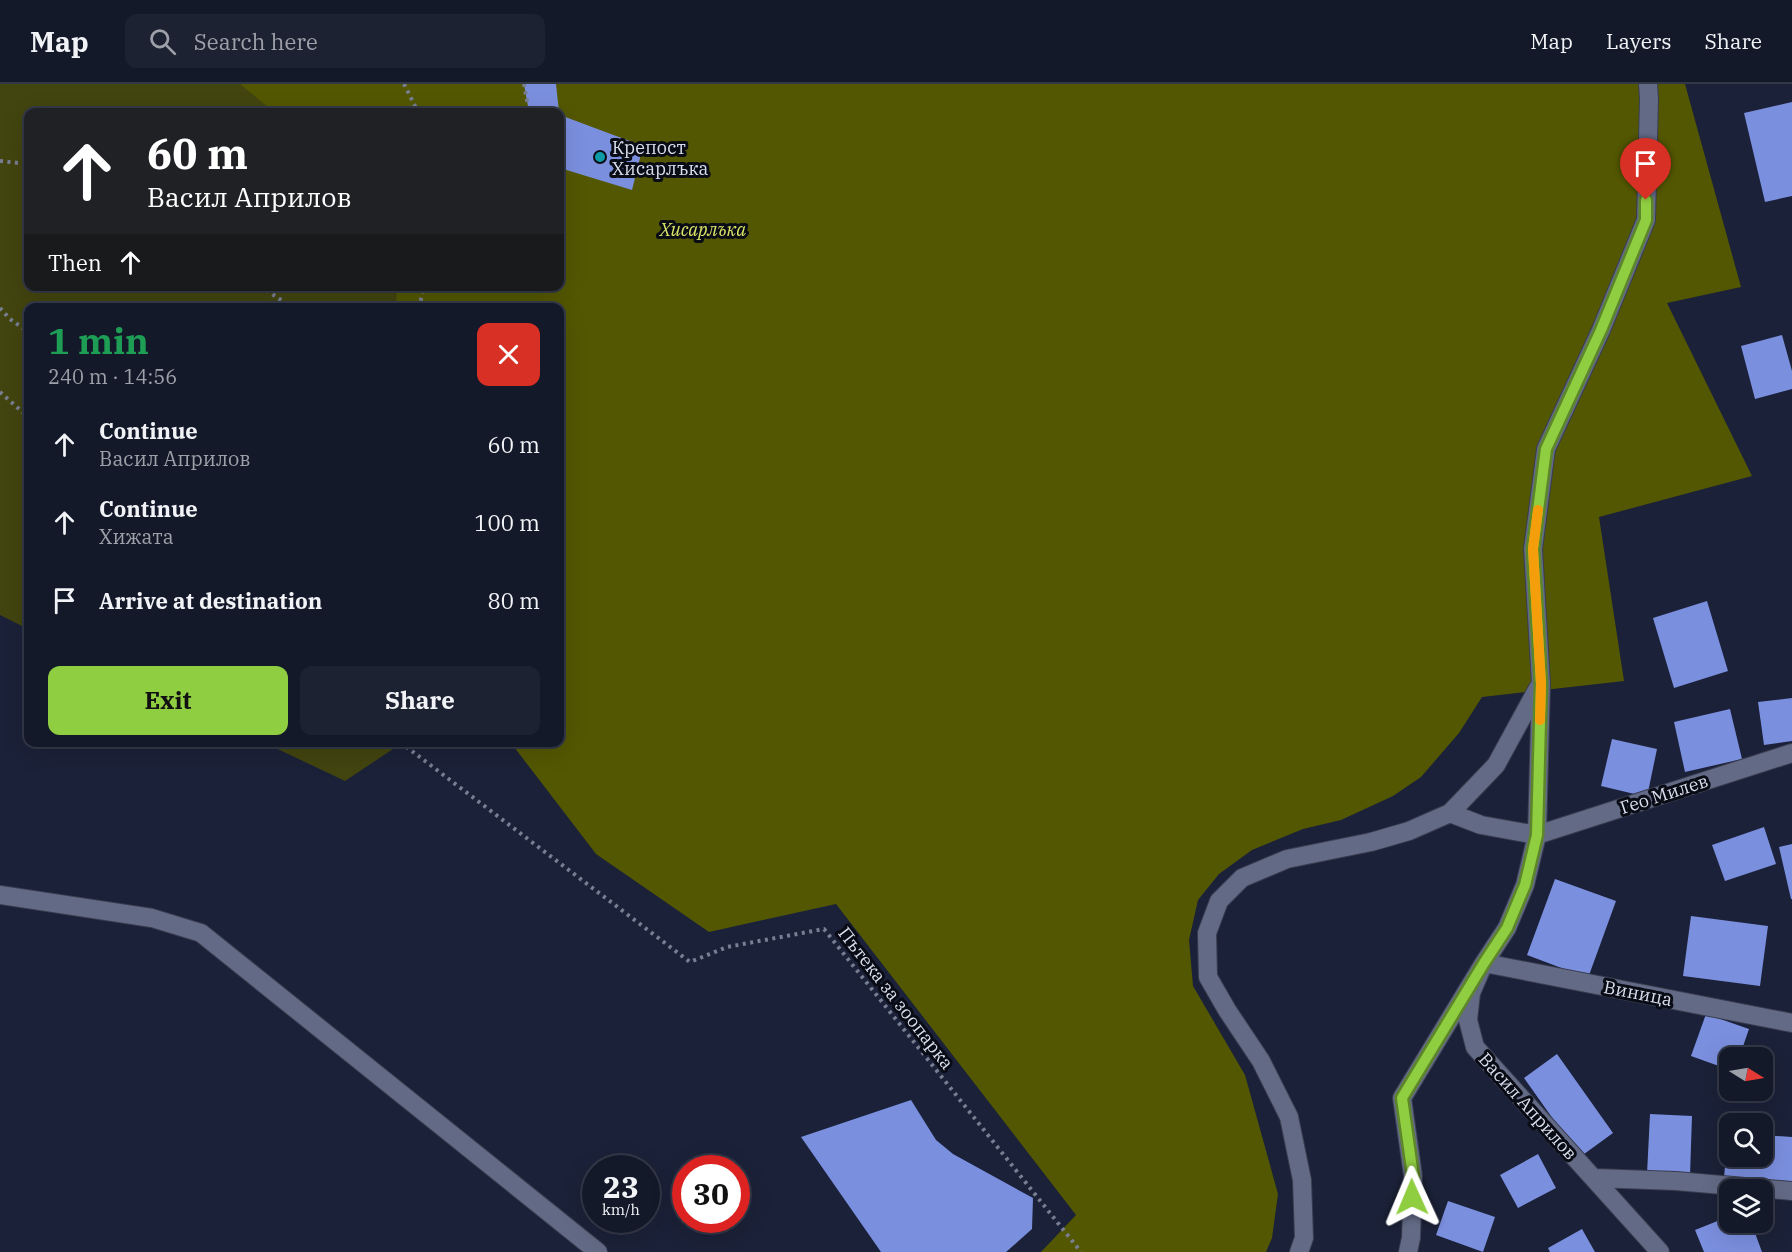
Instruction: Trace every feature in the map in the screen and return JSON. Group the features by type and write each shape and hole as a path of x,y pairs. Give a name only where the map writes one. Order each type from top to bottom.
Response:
{"street":[{"name":"Васил Априлов","path":"1648,84 1646,220 1601,330 1546,449 1533,549 1541,684 1537,835 1521,896 1507,928 1484,963 1471,993 1468,1020 1475,1047 1660,1252"},
{"path":"1299,1252 1304,1238 1302,1180 1289,1117 1261,1061 1208,977 1207,933 1219,901 1242,878 1287,859 1359,845 1409,831 1450,813 1496,765 1541,684"},
{"name":"Гео Милев","path":"1537,835 1792,753"},
{"path":"1450,813 1481,825 1537,835"},
{"path":"0,896 8,895 152,918 201,933 598,1252"},
{"path":"1408,1252 1411,1238 1413,1176 1402,1098 1484,963"},
{"name":"Виница","path":"1484,963 1792,1023"},
{"path":"1595,1178 1676,1181 1792,1191"}],"path":[{"path":"404,84 416,108"},
{"path":"524,84 528,108"},
{"path":"0,161 24,164"},
{"path":"268,291 286,303"},
{"path":"0,308 24,329"},
{"path":"0,392 24,413"},
{"name":"Пътека за зоопарка","path":"407,747 690,962 727,947 824,929 1081,1252"}],"shaded area":[{"path":"0,84 941,84 564,306 564,303 24,303 24,627 0,615"},
{"path":"273,747 396,747 345,781"}],"green space":[{"name":"Хисарлъка","path":"240,84 1685,84 1741,287 1667,303 1752,476 1599,517 1624,681 1482,697 1459,733 1421,777 1393,796 1341,820 1303,829 1252,850 1219,874 1198,900 1189,940 1193,986 1245,1075 1278,1194 1272,1238 1266,1252 1041,1252 1076,1215 836,904 709,932 596,854 514,747 564,747 564,303 396,303 397,291 564,291 564,108 269,108"}],"building":[{"path":"524,84 556,84 559,108 528,108"},
{"path":"1792,102 1792,196 1765,202 1744,113"},
{"name":"Крепост Хисарлъка","path":"564,116 643,146 632,190 564,169"},
{"path":"1782,335 1792,371 1792,389 1755,399 1741,346"},
{"path":"1707,601 1728,671 1674,688 1653,618"},
{"path":"1792,698 1792,741 1764,745 1758,702"},
{"path":"1730,709 1742,759 1685,772 1674,722"},
{"path":"1612,739 1657,749 1647,797 1601,786"},
{"path":"1764,827 1776,864 1725,881 1712,845"},
{"path":"1792,844 1792,899 1791,899 1779,847"},
{"path":"1555,879 1616,901 1588,978 1527,955"},
{"path":"1691,916 1768,926 1760,986 1683,976"},
{"path":"1706,1014 1749,1029 1743,1047 1719,1047 1719,1066 1691,1056"},
{"path":"1557,1054 1613,1133 1580,1157 1524,1078"},
{"path":"911,1100 936,1140 953,1154 1033,1198 1032,1229 1006,1252 881,1252 801,1137"},
{"path":"1650,1114 1692,1116 1690,1176 1647,1174"},
{"path":"1773,1136 1792,1137 1792,1182 1724,1177 1725,1167 1773,1167"},
{"path":"1538,1154 1556,1188 1518,1208 1500,1175"},
{"path":"1448,1201 1495,1217 1483,1252 1436,1235"},
{"path":"1719,1220 1719,1233 1755,1233 1762,1252 1704,1252 1695,1230"},
{"path":"1582,1229 1595,1252 1550,1252 1548,1248"}],"slow traffic":[{"path":"1538,510 1533,549 1541,684 1540,720"}],"place":[{"name":"Крепост Хисарлъка","path":"600,157"}],"route":[{"path":"1412,1197 1413,1176 1402,1098 1507,928 1525,885 1537,835 1541,684 1533,549 1546,449 1601,330 1646,220 1646,200"}]}
